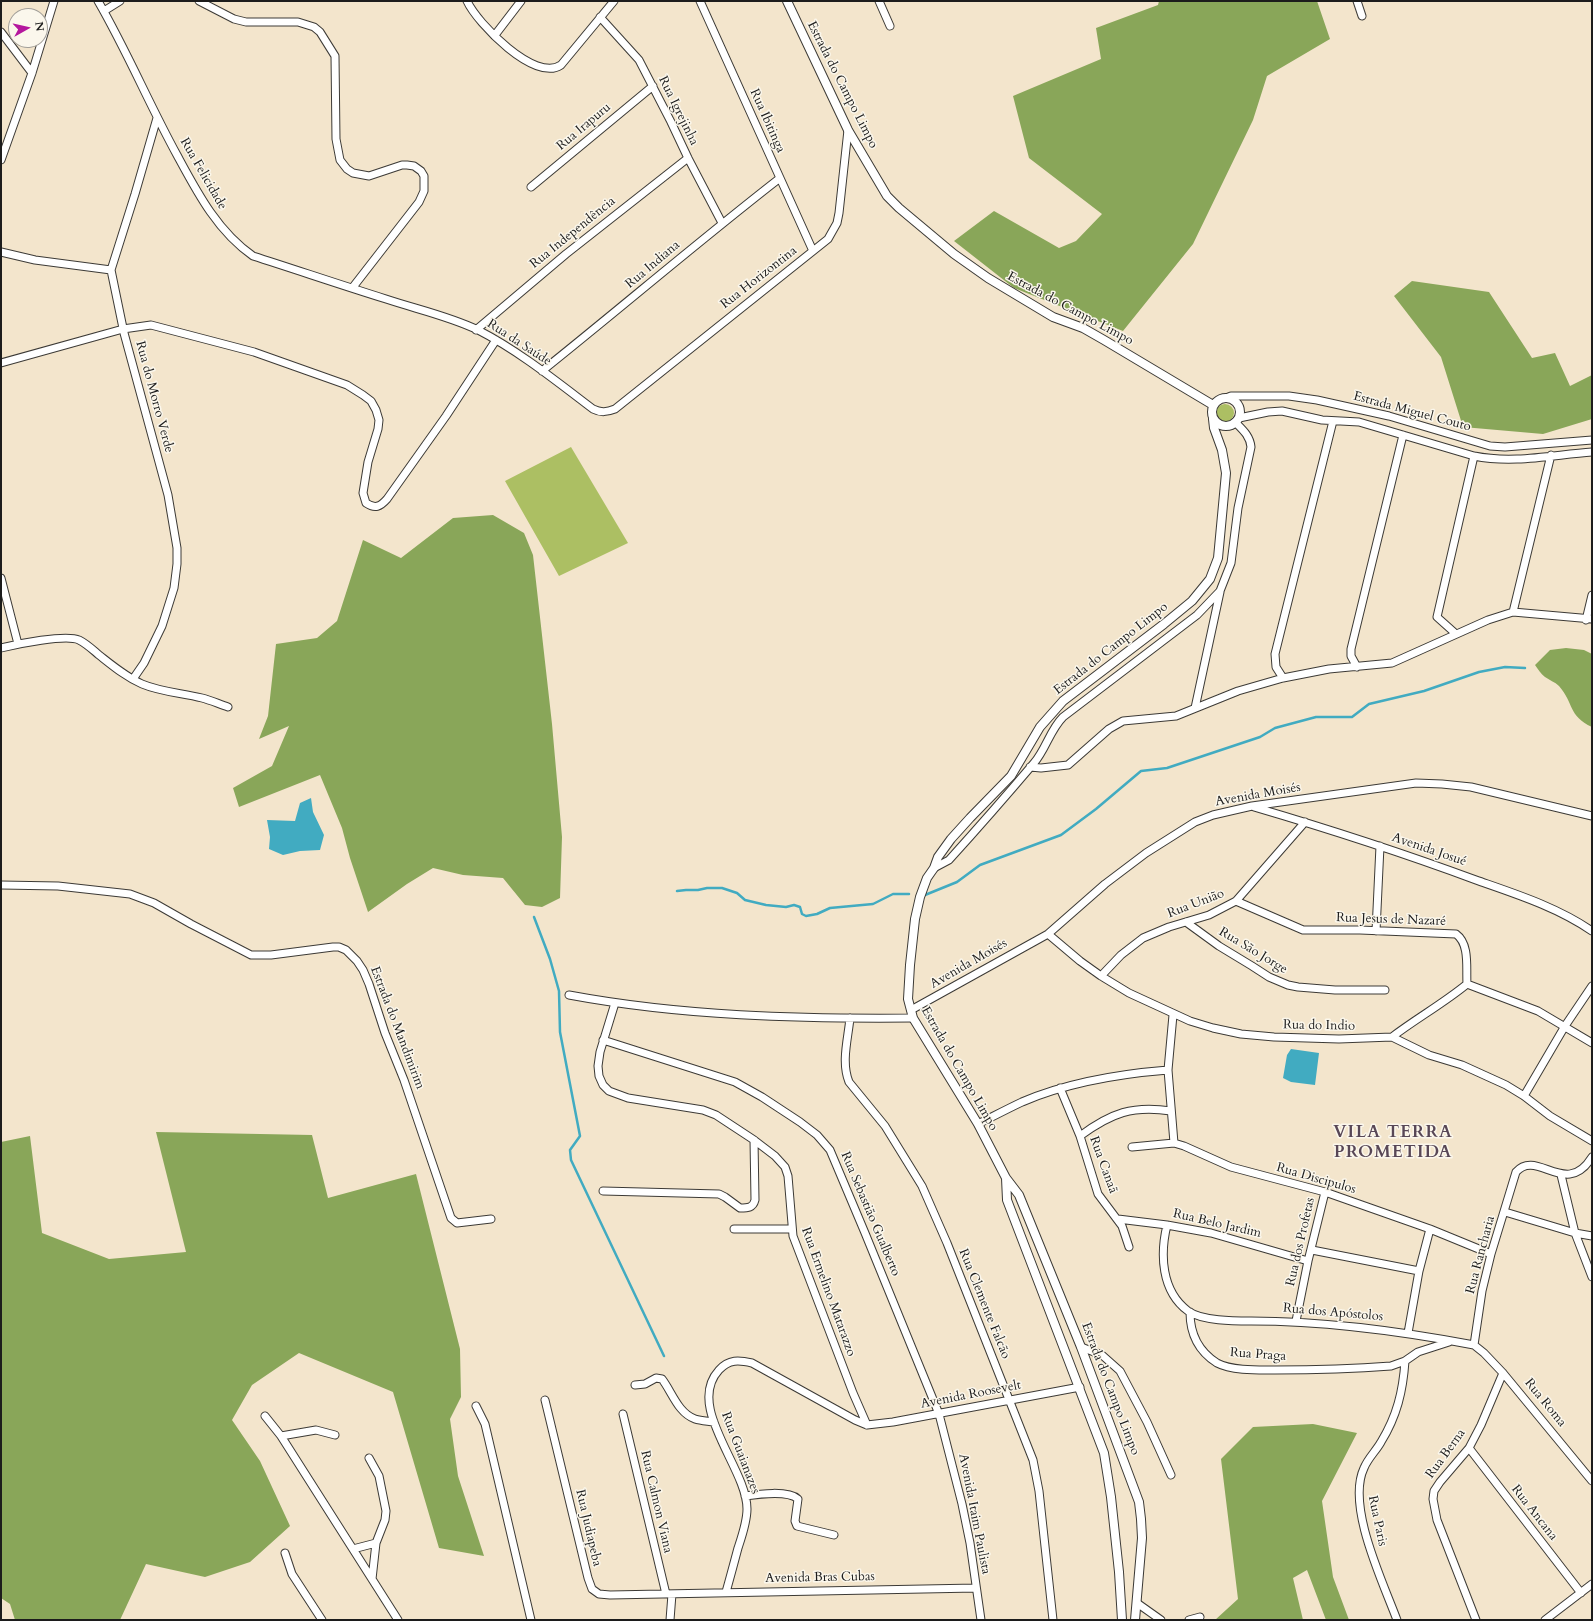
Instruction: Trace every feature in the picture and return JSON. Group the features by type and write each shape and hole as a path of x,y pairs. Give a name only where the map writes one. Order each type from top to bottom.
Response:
{"street":[{"path":"1,160 32,73 54,1"},
{"name":"Rua Felicidade","path":"98,1 157,118 193,185 217,222 238,245 253,256 353,287"},
{"path":"104,11 120,1"},
{"path":"199,1 225,15 246,22 298,22 314,27 320,32 335,56 336,138 338,155 342,164 353,173 369,176 402,165 414,166 421,171 424,176 424,191 419,202 353,287"},
{"path":"467,1 471,10 481,22 512,52 537,66 548,69 556,68 561,65 614,1"},
{"path":"495,35 521,1"},
{"name":"Rua Ibitinga","path":"700,1 813,251"},
{"name":"Estrada do Campo Limpo","path":"787,1 848,130 887,196 908,217 954,254 988,278 1046,313 1090,332 1213,405"},
{"path":"879,1 890,26"},
{"path":"1357,1 1362,16"},
{"name":"Rua Igrejinha","path":"600,17 639,60 722,223"},
{"path":"1,32 32,73"},
{"name":"Rua Irapuru","path":"531,187 653,86"},
{"name":"Rua do Morro Verde","path":"133,679 144,663 162,626 174,588 177,564 168,496 123,329 111,270 157,118"},
{"name":"Rua Horizontina","path":"619,406 828,239 837,224 848,130"},
{"name":"Rua Independência","path":"476,330 566,254 688,158"},
{"name":"Rua Indiana","path":"542,371 634,297 722,223 780,178"},
{"path":"1,252 35,260 111,270"},
{"name":"Rua da Saúde","path":"353,287 457,322 496,340 542,371 593,409 604,412 615,409 619,406"},
{"path":"1,363 123,329 151,325 254,352 347,385 371,401 376,410 378,429 368,462 363,493 366,503 375,507 380,506 387,499 446,416 496,340"},
{"name":"Estrada Miguel Couto","path":"1226,398 1231,396 1282,396 1317,400 1388,416 1490,446 1505,448 1589,440"},
{"path":"1237,420 1240,412 1233,400 1226,398 1220,399 1213,405 1213,419 1220,425 1224,426 1229,426 1237,420 1268,412 1282,411 1333,420 1359,422 1474,456 1494,459 1516,460 1589,452 1589,440"},
{"name":"Estrada do Campo Limpo","path":"1135,1620 1142,1538 1142,1519 1139,1502 1081,1347 1019,1195 1006,1178 978,1124 912,1014 908,999 908,986 915,919 920,897 927,878 934,868 938,857 951,839 1011,776 1040,727 1053,710 1063,700 1192,601 1210,579 1218,558 1226,473 1222,450 1214,428 1213,419"},
{"path":"1196,708 1220,591 1231,563 1238,508 1251,447 1250,441 1237,420"},
{"path":"1283,678 1276,667 1275,654 1333,420"},
{"path":"1357,667 1351,656 1351,649 1403,435"},
{"path":"1513,612 1551,455"},
{"path":"1456,634 1437,617 1474,456"},
{"path":"1,578 18,644"},
{"path":"934,868 949,860 1022,779 1058,722 1063,717 1197,615 1220,591"},
{"path":"1030,767 1041,768 1068,765 1109,729 1123,721 1171,717 1238,691 1283,678 1329,669 1392,663 1488,620 1513,612 1589,620 1592,595"},
{"path":"1,648 18,644 69,638 77,639 86,644 116,668 133,679 152,688 202,698 228,707"},
{"name":"Avenida Moisés","path":"912,1014 1048,934 1105,884 1146,853 1169,837 1195,822 1213,815 1252,806 1416,783 1470,787 1592,816"},
{"name":"Avenida Josué","path":"1252,806 1429,862 1553,908 1592,930"},
{"name":"Rua União","path":"1101,976 1121,955 1143,938 1209,915 1236,901 1304,822"},
{"path":"1376,931 1380,846"},
{"name":"Estrada do Mandimirim","path":"1,886 58,886 130,894 154,903 198,928 251,955 270,955 333,947 339,947 346,950 357,960 369,984 385,1033 404,1080 451,1218 457,1223 491,1219"},
{"name":"Rua Jesus de Nazaré","path":"1236,901 1303,930 1456,934 1464,942 1467,984"},
{"name":"Rua São Jorge","path":"1186,922 1269,977 1288,985 1335,990 1385,990"},
{"name":"Rua do Indio","path":"1048,934 1080,961 1101,976 1129,993 1174,1014 1213,1028 1241,1034 1313,1039 1392,1037 1429,1055 1474,1070 1506,1085 1524,1096 1550,1116 1592,1141"},
{"path":"1392,1037 1467,984 1538,1011 1592,1043"},
{"path":"1524,1096 1565,1026 1592,986"},
{"path":"569,995 615,1003 689,1012 850,1018 912,1014"},
{"name":"Rua Ermelino Matarazzo","path":"615,1003 603,1040 598,1066 598,1076 603,1085 609,1091 628,1098 703,1110 727,1122 754,1140 775,1156 785,1167 788,1176 791,1229 793,1236 853,1393 867,1424"},
{"path":"1174,1014 1168,1070 1174,1143"},
{"name":"Rua Clemente Falcão","path":"850,1018 845,1063 846,1074 849,1082 885,1126 922,1186 947,1243 1033,1460 1037,1474 1053,1620"},
{"name":"Rua Sebastião Gualberto","path":"603,1040 735,1082 762,1096 817,1135 825,1144 835,1160 939,1414"},
{"path":"978,1124 1022,1102 1060,1088 1122,1074 1168,1070"},
{"name":"Rua Canaã","path":"1060,1088 1080,1136 1098,1194 1118,1219 1129,1247"},
{"path":"1080,1136 1104,1120 1127,1111 1141,1108 1171,1111"},
{"path":"603,1191 719,1194 740,1208 751,1207 754,1204 755,1196 754,1140"},
{"name":"Rua Discipulos","path":"1132,1147 1174,1143 1246,1172 1325,1192 1430,1228 1491,1254"},
{"path":"1592,1157 1582,1168 1575,1172 1561,1175 1575,1233 1592,1277"},
{"name":"Rua Rancharia","path":"1474,1345 1479,1306 1491,1254 1516,1172 1523,1167 1530,1165 1539,1166 1561,1175"},
{"name":"Estrada do Campo Limpo","path":"1006,1178 1007,1200 1101,1443 1107,1470 1120,1572 1122,1620"},
{"name":"Rua dos Profetas","path":"1296,1321 1308,1261 1312,1250 1325,1192"},
{"path":"1505,1212 1575,1233 1592,1236"},
{"name":"Rua Belo Jardim","path":"1118,1219 1167,1225 1242,1241 1308,1261"},
{"path":"1167,1225 1163,1250 1166,1277 1173,1294 1181,1305 1190,1312"},
{"path":"1408,1333 1419,1272 1430,1228"},
{"path":"734,1229 791,1229"},
{"path":"1312,1250 1419,1272"},
{"name":"Rua dos Apóstolos","path":"1190,1312 1199,1316 1225,1320 1296,1321 1408,1333 1474,1345"},
{"name":"Rua Praga","path":"1190,1312 1192,1332 1200,1349 1219,1364 1231,1367 1259,1370 1327,1370 1391,1366 1405,1361 1418,1352 1451,1341"},
{"name":"Rua Roma","path":"1474,1345 1504,1373 1592,1481"},
{"path":"1081,1347 1102,1356 1120,1371 1150,1428 1171,1475"},
{"name":"Rua Guaianazes","path":"726,1592 744,1529 747,1510 745,1496 738,1477 714,1422 708,1392 710,1383 715,1374 727,1363 741,1360 752,1363 856,1420 867,1424"},
{"name":"Rua Paris","path":"1397,1620 1373,1558 1365,1532 1359,1492 1364,1467 1388,1430 1398,1407 1404,1383 1405,1361"},
{"name":"Rua Berna","path":"1476,1620 1437,1520 1433,1499 1434,1492 1440,1482 1468,1448 1504,1373"},
{"path":"635,1385 645,1384 656,1378 662,1379 675,1401 687,1414 694,1418 714,1422"},
{"name":"Avenida Roosevelt","path":"867,1424 939,1414 1080,1388"},
{"name":"Rua Judiapeba","path":"545,1400 588,1578 592,1589 599,1594 610,1595 669,1594"},
{"path":"476,1406 485,1424 531,1620"},
{"name":"Rua Calmon Viana","path":"623,1414 669,1594 670,1620"},
{"name":"Avenida Itaim Paulista","path":"939,1414 962,1504 981,1620"},
{"path":"266,1416 281,1436 398,1620"},
{"path":"281,1436 316,1430 335,1435"},
{"name":"Rua Ancana","path":"1468,1448 1581,1592"},
{"path":"369,1458 380,1476 386,1511 376,1543 372,1579"},
{"path":"745,1496 769,1494 795,1496 798,1499 795,1521 796,1526 834,1535"},
{"path":"353,1549 376,1543"},
{"path":"285,1553 292,1574 322,1620"},
{"path":"1545,1620 1592,1584"},
{"name":"Avenida Bras Cubas","path":"669,1594 976,1588"},
{"path":"1137,1603 1161,1620"},
{"path":"1189,1620 1200,1617"}],"green space":[{"path":"1159,1 1317,1 1330,39 1267,76 1253,120 1193,244 1123,331 1014,288 954,241 994,211 1059,248 1076,241 1102,214 1029,158 1013,96 1101,59 1096,28 1158,5"},
{"path":"1412,281 1489,292 1532,358 1555,353 1570,386 1592,375 1592,419 1543,434 1463,427 1441,357 1394,296"},
{"path":"1225,404 1231,407 1234,413 1231,419 1225,422 1219,419 1216,413 1219,407"},
{"path":"571,447 628,543 559,576 505,481"},
{"path":"493,515 524,533 533,555 552,724 562,837 560,898 542,907 525,905 503,878 463,875 433,868 407,884 368,912 350,858 342,828 320,775 239,807 233,788 272,766 289,726 259,739 268,716 276,644 317,638 337,621 363,540 401,558 453,518"},
{"path":"1566,648 1584,650 1592,654 1592,727 1584,723 1575,714 1564,692 1556,683 1544,676 1535,665 1550,650"},
{"path":"156,1132 312,1135 328,1198 416,1174 460,1349 461,1397 450,1419 458,1476 484,1556 439,1548 393,1392 299,1353 252,1385 232,1420 260,1461 290,1526 250,1562 205,1577 146,1564 120,1620 15,1620 10,1604 1,1598 1,1142 30,1136 42,1233 109,1259 186,1252"},
{"path":"1313,1424 1357,1433 1322,1501 1333,1577 1349,1620 1326,1620 1307,1570 1293,1578 1303,1620 1215,1620 1238,1599 1221,1459 1253,1427"}],"water":[{"path":"311,798 313,812 324,835 320,850 300,851 283,855 269,849 270,837 267,820 295,821 300,803"},
{"path":"1291,1049 1319,1053 1315,1085 1291,1082 1283,1078 1287,1055"}],"waterway":[{"path":"925,895 957,882 980,865 1061,835 1096,809 1141,771 1167,768 1260,737 1275,728 1316,717 1352,717 1369,704 1424,691 1479,672 1505,667 1525,668"},
{"path":"677,891 722,888 737,893 745,900 766,905 786,907 794,905 800,907 802,914 806,916 817,914 830,908 873,904 893,894 909,894"},
{"path":"534,917 550,959 559,991 560,1032 580,1136 570,1150 571,1160 664,1356"}],"district":[{"name":"VILA TERRA PROMETIDA","path":"1393,1143"}]}
